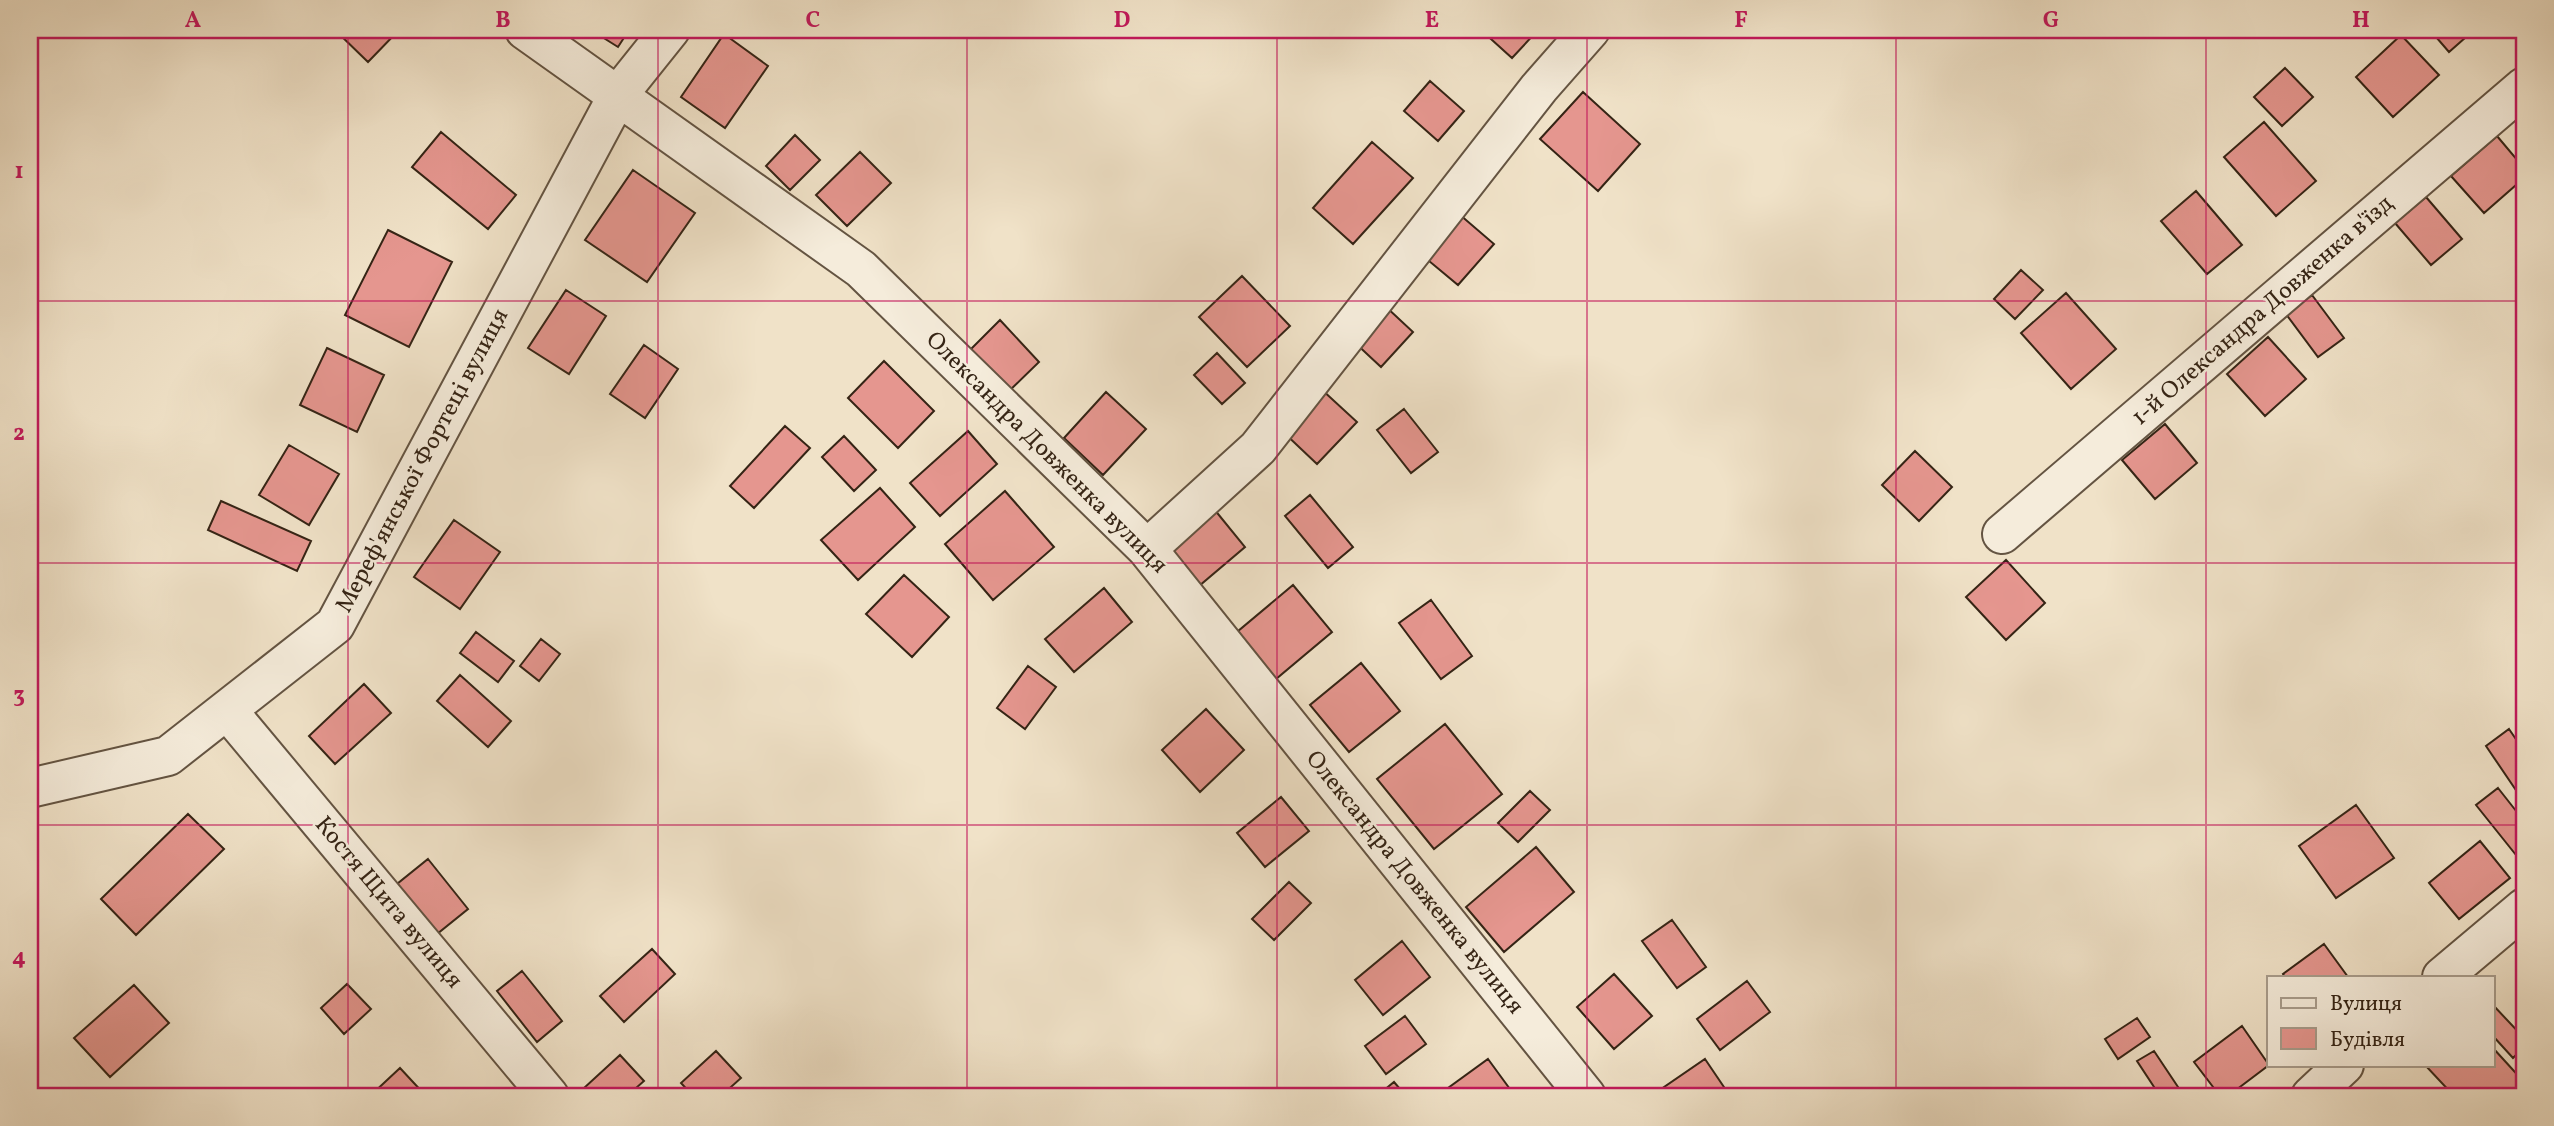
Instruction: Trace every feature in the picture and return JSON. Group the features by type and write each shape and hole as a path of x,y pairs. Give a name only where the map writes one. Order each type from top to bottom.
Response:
{"street":[{"name":"Олександра Довженка вулиця","path":"525,30 861,269 1147,549 1586,1096"},
{"name":"Мереф'янської Фортеці вулиця","path":"30,788 168,756 335,625 618,95 670,30"},
{"path":"1147,549 1258,448 1539,88 1590,30"},
{"name":"1-й Олександра Довженка в'їзд","path":"2002,534 2524,87"},
{"name":"Костя Щита вулиця","path":"227,710 549,1096"},
{"path":"2443,976 2524,908"},
{"path":"2311,1096 2343,1066"}],"building":[{"path":"335,30 399,30 368,62"},
{"path":"591,30 629,30 618,47"},
{"path":"1481,30 1538,30 1512,58"},
{"path":"2430,30 2474,30 2449,52"},
{"path":"724,34 768,66 725,128 681,97"},
{"path":"2401,35 2439,75 2393,117 2356,77"},
{"path":"2285,68 2313,97 2282,126 2254,97"},
{"path":"1430,81 1464,111 1438,141 1404,111"},
{"path":"1583,92 1640,144 1598,191 1540,139"},
{"path":"2264,122 2316,181 2276,216 2224,157"},
{"path":"441,132 516,195 488,229 412,167"},
{"path":"795,135 820,160 790,190 766,166"},
{"path":"2497,136 2524,168 2524,178 2484,213 2451,176"},
{"path":"1372,142 1413,178 1353,244 1313,208"},
{"path":"860,152 891,183 847,226 816,195"},
{"path":"633,170 695,213 647,282 585,240"},
{"path":"2196,191 2242,245 2207,274 2161,221"},
{"path":"2426,197 2462,239 2431,265 2395,223"},
{"path":"1459,214 1494,244 1458,285 1423,256"},
{"path":"388,230 452,262 409,347 345,315"},
{"path":"2021,270 2043,290 2015,319 1994,299"},
{"path":"1242,276 1290,326 1247,367 1199,317"},
{"path":"566,290 606,316 569,374 528,348"},
{"path":"2066,293 2116,349 2071,389 2021,333"},
{"path":"2312,295 2344,338 2318,357 2286,314"},
{"path":"1384,305 1413,332 1381,367 1352,340"},
{"path":"1000,320 1039,362 1006,394 967,353"},
{"path":"2268,337 2306,379 2265,416 2227,374"},
{"path":"644,345 678,369 645,418 610,394"},
{"path":"327,348 384,375 357,432 300,405"},
{"path":"1217,353 1245,383 1222,404 1194,375"},
{"path":"884,361 934,411 898,448 848,398"},
{"path":"1320,388 1357,422 1317,464 1280,429"},
{"path":"1106,392 1146,429 1103,475 1064,438"},
{"path":"1404,409 1438,452 1411,473 1377,430"},
{"path":"2165,424 2197,463 2155,499 2122,460"},
{"path":"785,426 810,448 754,508 730,486"},
{"path":"968,431 997,464 940,516 910,483"},
{"path":"844,436 876,470 854,491 822,457"},
{"path":"289,445 339,474 309,525 259,495"},
{"path":"1915,451 1952,487 1919,521 1882,485"},
{"path":"880,488 915,527 858,580 821,540"},
{"path":"1005,491 1054,547 993,600 945,544"},
{"path":"1310,495 1353,547 1328,568 1285,516"},
{"path":"221,501 311,541 297,571 208,530"},
{"path":"1214,509 1245,547 1199,586 1167,548"},
{"path":"454,520 500,552 460,609 414,577"},
{"path":"2006,560 2045,603 2006,640 1966,597"},
{"path":"904,575 949,617 912,657 866,614"},
{"path":"1293,585 1332,632 1276,679 1237,632"},
{"path":"1104,588 1132,622 1074,672 1045,639"},
{"path":"1431,600 1472,656 1441,679 1399,623"},
{"path":"476,632 514,661 498,682 460,653"},
{"path":"541,639 560,654 539,681 520,666"},
{"path":"1361,663 1400,711 1349,752 1310,705"},
{"path":"1028,666 1056,687 1025,729 997,708"},
{"path":"460,675 511,721 488,747 437,701"},
{"path":"364,684 391,713 335,764 309,736"},
{"path":"1206,709 1244,750 1200,792 1162,750"},
{"path":"1445,724 1502,794 1434,849 1377,779"},
{"path":"2509,729 2524,751 2524,802 2486,746"},
{"path":"2498,788 2524,821 2524,865 2476,805"},
{"path":"1530,791 1550,810 1518,842 1498,823"},
{"path":"1281,797 1309,831 1265,867 1237,833"},
{"path":"2356,805 2394,858 2336,898 2299,846"},
{"path":"188,814 224,849 136,935 101,899"},
{"path":"2480,841 2510,878 2459,919 2429,883"},
{"path":"1536,847 1574,892 1504,952 1466,907"},
{"path":"428,859 468,909 437,934 397,884"},
{"path":"1289,882 1311,903 1274,940 1252,919"},
{"path":"1672,920 1706,967 1677,988 1642,941"},
{"path":"1402,941 1430,977 1383,1015 1355,980"},
{"path":"2324,944 2347,976 2284,976 2283,974"},
{"path":"652,949 675,974 624,1022 600,996"},
{"path":"522,971 562,1021 537,1042 497,991"},
{"path":"1614,974 1652,1016 1614,1049 1577,1007"},
{"path":"1747,981 1770,1012 1720,1050 1697,1019"},
{"path":"347,984 371,1009 344,1034 321,1008"},
{"path":"134,985 169,1023 110,1077 74,1038"},
{"path":"2494,1006 2524,1038 2524,1047 2513,1058 2494,1037"},
{"path":"1405,1016 1426,1044 1386,1074 1365,1046"},
{"path":"2137,1018 2150,1037 2118,1059 2105,1039"},
{"path":"2242,1026 2268,1066 2228,1096 2220,1096 2194,1062"},
{"path":"2494,1049 2524,1082 2508,1096 2454,1096 2426,1066 2494,1066"},
{"path":"716,1051 741,1078 721,1096 693,1096 681,1083"},
{"path":"2154,1051 2184,1096 2160,1096 2137,1061"},
{"path":"620,1055 644,1081 627,1096 591,1096 584,1088"},
{"path":"1488,1059 1515,1096 1437,1096"},
{"path":"1705,1059 1730,1096 1651,1096"},
{"path":"400,1068 426,1096 370,1096"},
{"path":"1394,1082 1406,1096 1377,1096"}]}
